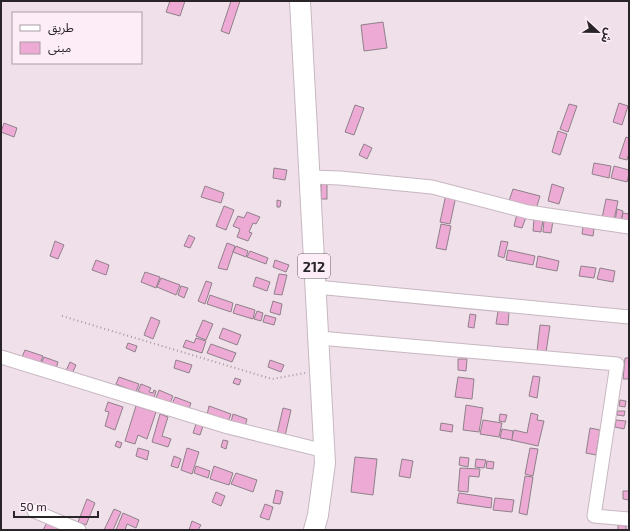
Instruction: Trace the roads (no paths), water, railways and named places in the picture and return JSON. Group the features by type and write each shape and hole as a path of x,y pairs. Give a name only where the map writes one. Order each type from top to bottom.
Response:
{"main road":[{"name":"212","path":"300,1 326,463 318,515 314,530"}],"street":[{"path":"310,176 432,187 528,212 629,227"},
{"path":"316,287 629,317"},
{"path":"319,338 617,364 594,516 629,520"},
{"path":"1,357 228,427 325,451"},
{"path":"34,511 80,530"}]}
